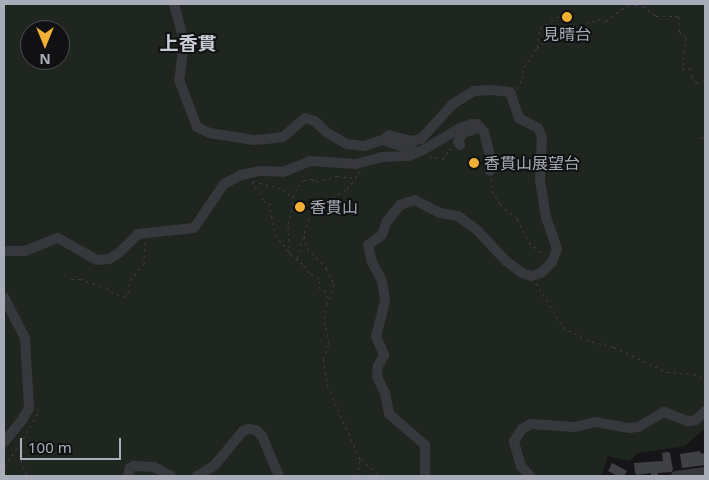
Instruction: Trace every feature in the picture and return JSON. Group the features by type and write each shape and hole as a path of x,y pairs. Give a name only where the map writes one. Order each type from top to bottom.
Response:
{"street":[{"path":"174,4 184,42 179,80 197,127 210,133 253,140 283,137 306,118 315,121 326,132 347,144 364,146 389,136 411,141 421,139 453,104 474,91 505,90 512,96 519,118 538,128 542,136 540,180 546,217 557,249 552,262 541,273 531,276 514,268 477,230 458,216 440,213 414,200 400,205 388,221 382,235 368,245 369,253 382,281 384,301 376,336 384,355 378,366 377,377 385,394 389,414 426,445 425,476"},
{"path":"4,251 25,251 52,239 62,238 89,256 103,260 113,257 138,234 194,228 224,184 242,175 260,171 283,172 310,161 345,165 362,164 382,157 408,156 466,125 477,124 481,128 488,146 490,171"},
{"path":"458,148 458,142 463,133 481,128"},
{"path":"383,140 422,150"},
{"path":"4,297 25,338 29,408 4,442"},
{"path":"530,476 521,466 514,441 522,429 531,424 575,427 595,422 629,428 638,426 664,412 688,421 696,420 705,411"},
{"path":"197,476 215,465 243,431 249,429 256,430 262,436 279,476"},
{"path":"128,476 130,468 134,466 154,467 171,476"},
{"path":"676,476 705,472"}],"path":[{"path":"536,48 549,39 562,33 577,31 580,26 598,19 606,21 629,4 643,6 656,16 679,16 679,32 686,37 682,69 690,68 691,76 697,83 705,79"},
{"path":"512,96 522,79 524,68 536,48 540,28 566,12"},
{"path":"422,150 431,157 440,159 446,158 448,149 458,148"},
{"path":"297,259 308,220 327,201 347,189 362,170 362,164"},
{"path":"490,171 492,191 500,204 517,219 529,242 552,262"},
{"path":"242,175 252,181 284,189 292,197"},
{"path":"290,254 288,224 293,205 292,197 298,186 309,179 316,181 338,176 355,178"},
{"path":"252,181 264,201 269,203 275,234 290,254 303,264 308,273 320,279 319,288 326,291 327,304"},
{"path":"71,279 80,279 107,288 111,292 125,297 128,293 130,280 144,264 146,232"},
{"path":"304,235 307,248 326,268 334,284 324,319 329,343 323,359 328,387 360,459 379,476"},
{"path":"531,276 563,327 586,340 614,347 667,372 694,374 705,378"},
{"path":"4,466 20,444 39,411 28,395"},
{"path":"20,444 21,460 28,476"},
{"path":"358,476 360,459"}],"shaded area":[{"path":"4,4 705,4 704,429 685,446 638,453 630,461 608,456 602,475 604,476 4,476"}],"building":[{"path":"700,451 701,454 704,453 705,465 682,468 680,454"},
{"path":"662,453 670,453 673,470 671,472 658,473 658,476 651,476 651,473 637,475 635,473 634,463 663,461"},
{"path":"612,463 627,471 624,476 618,476 608,471"}],"place":[{"name":"見晴台","path":"567,17"},
{"name":"香貫山展望台","path":"474,163"},
{"name":"香貫山","path":"300,207"}],"district":[{"name":"上香貫","path":"188,44"}]}
